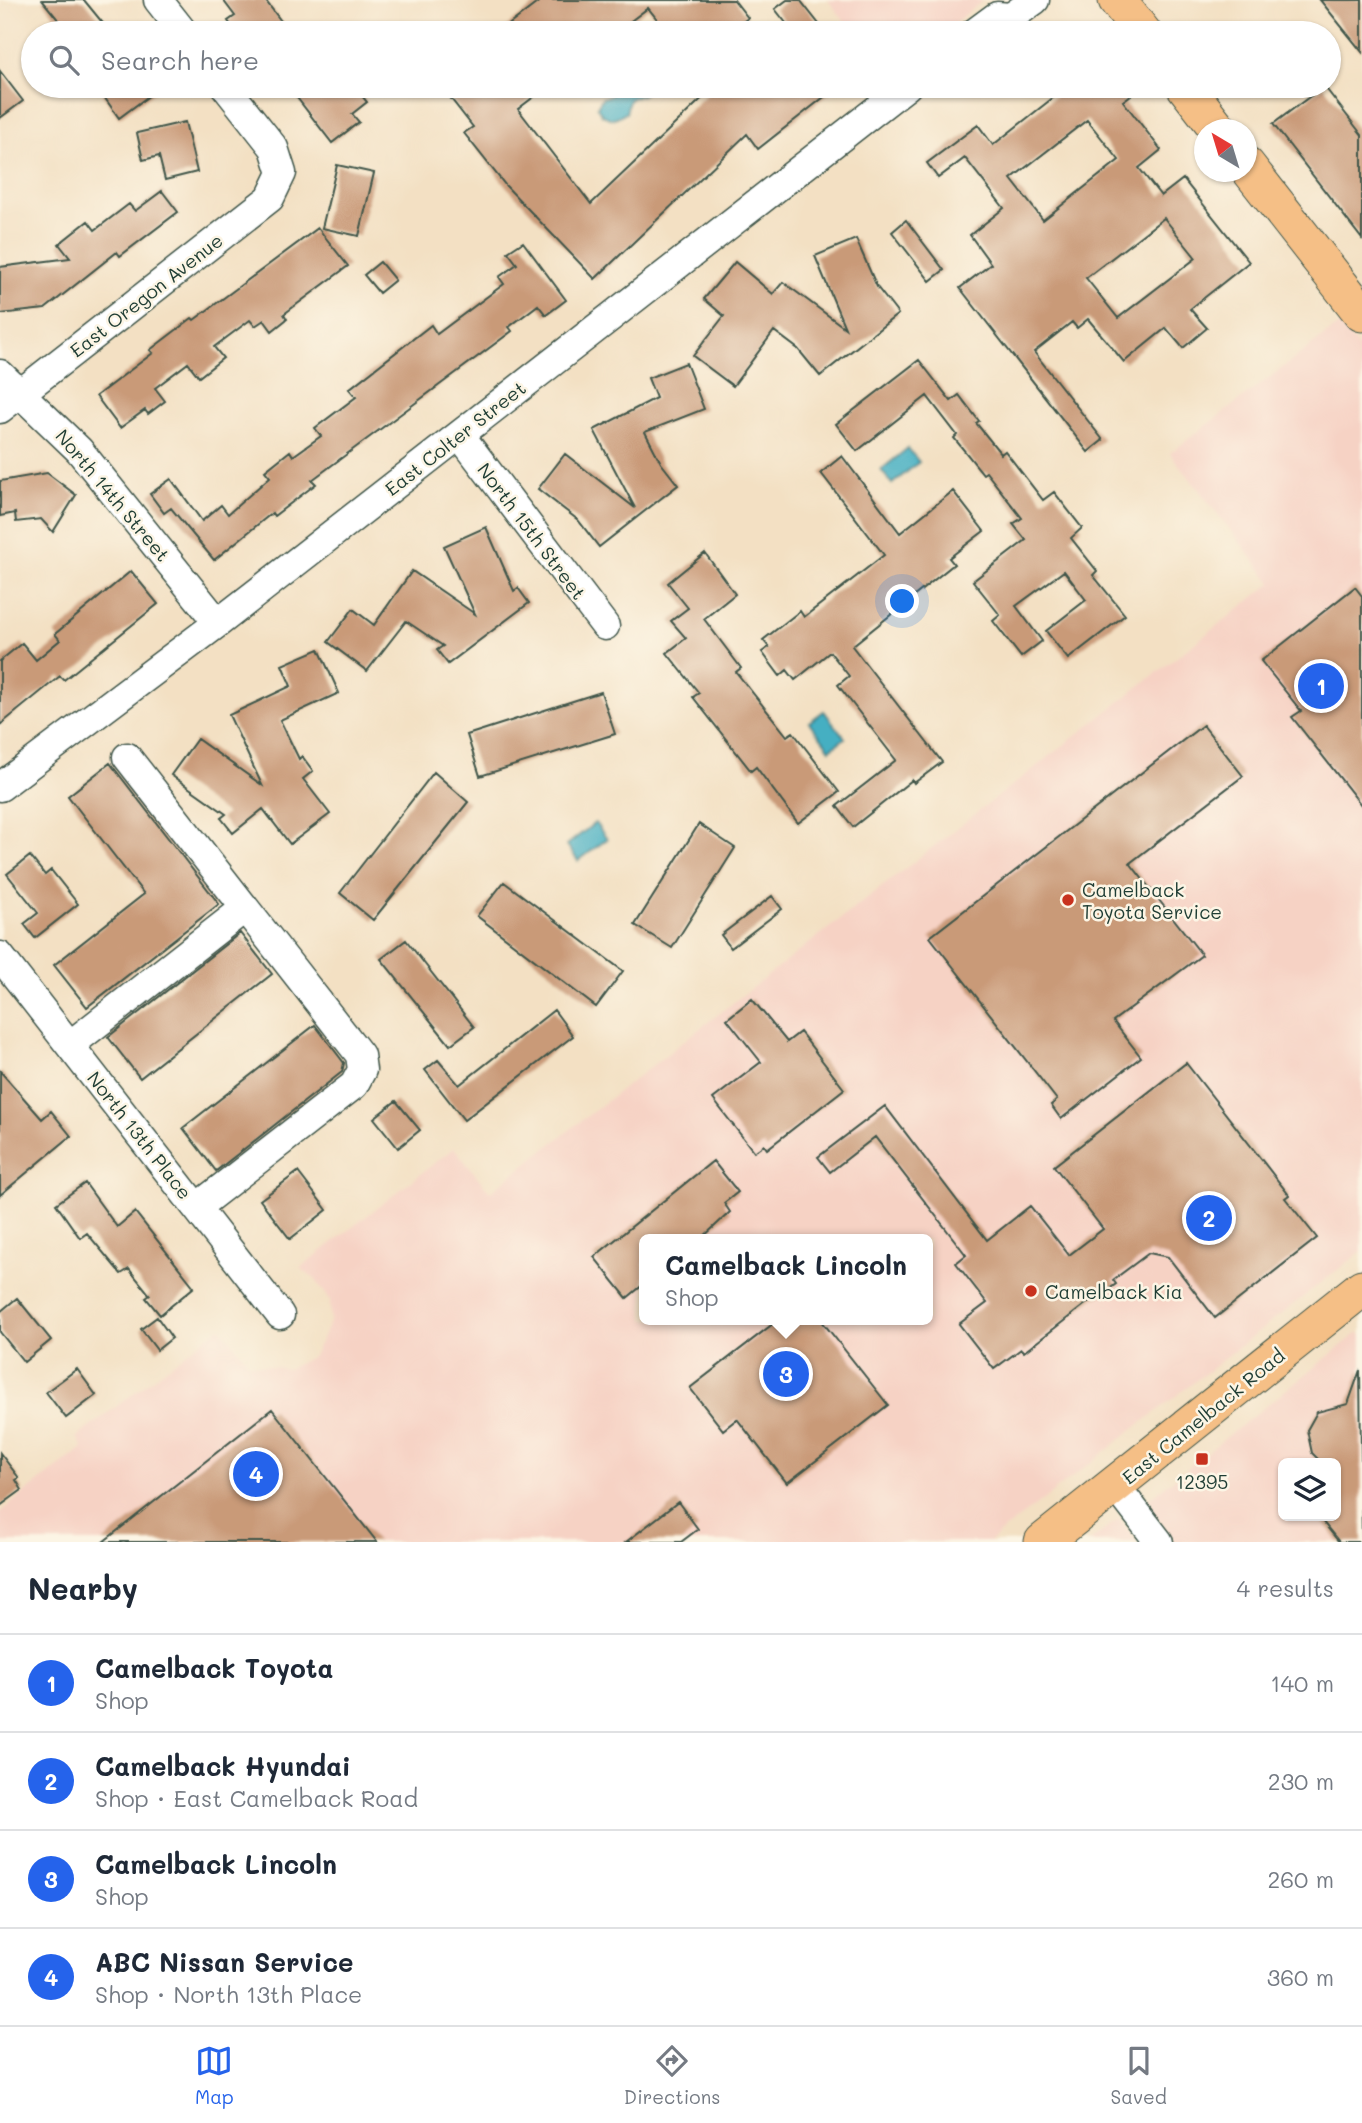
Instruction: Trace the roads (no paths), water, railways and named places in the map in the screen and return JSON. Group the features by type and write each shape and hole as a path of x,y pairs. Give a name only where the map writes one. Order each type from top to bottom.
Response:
{"main road":[{"path":"1117,0 1134,21"},
{"path":"1194,98 1210,119"},
{"path":"1257,178 1362,313"},
{"name":"East Camelback Road","path":"1043,1542 1359,1296"}],"street":[{"path":"158,0 175,21"},
{"path":"986,21 999,8 1011,17 1035,0"},
{"name":"East Oregon Avenue","path":"11,401 270,198 282,173 274,148 234,98"},
{"name":"East Colter Street","path":"0,787 218,623 892,98"},
{"name":"North 14th Street","path":"0,374 11,401 79,450 218,623"},
{"name":"North 15th Street","path":"460,435 605,626"},
{"path":"127,757 360,1055 362,1070 354,1085 197,1208"},
{"path":"70,1045 245,908"},
{"name":"North 13th Place","path":"0,956 280,1315"},
{"path":"1115,1485 1158,1542"}],"water":[{"path":"602,98 632,98 626,113 612,119 602,115 597,107"},
{"path":"908,448 919,462 892,484 881,470"},
{"path":"824,711 845,738 830,749 809,722"},
{"path":"595,823 607,839 578,861 567,845"}],"place":[{"name":"Camelback Toyota","path":"1321,686"},
{"name":"Camelback Toyota Service","path":"1068,900"},
{"name":"Camelback Hyundai","path":"1209,1218"},
{"name":"Camelback Kia","path":"1031,1291"},
{"name":"Camelback Lincoln","path":"786,1374"},
{"name":"12395","path":"1202,1459"},
{"name":"ABC Nissan Service","path":"256,1474"}]}
